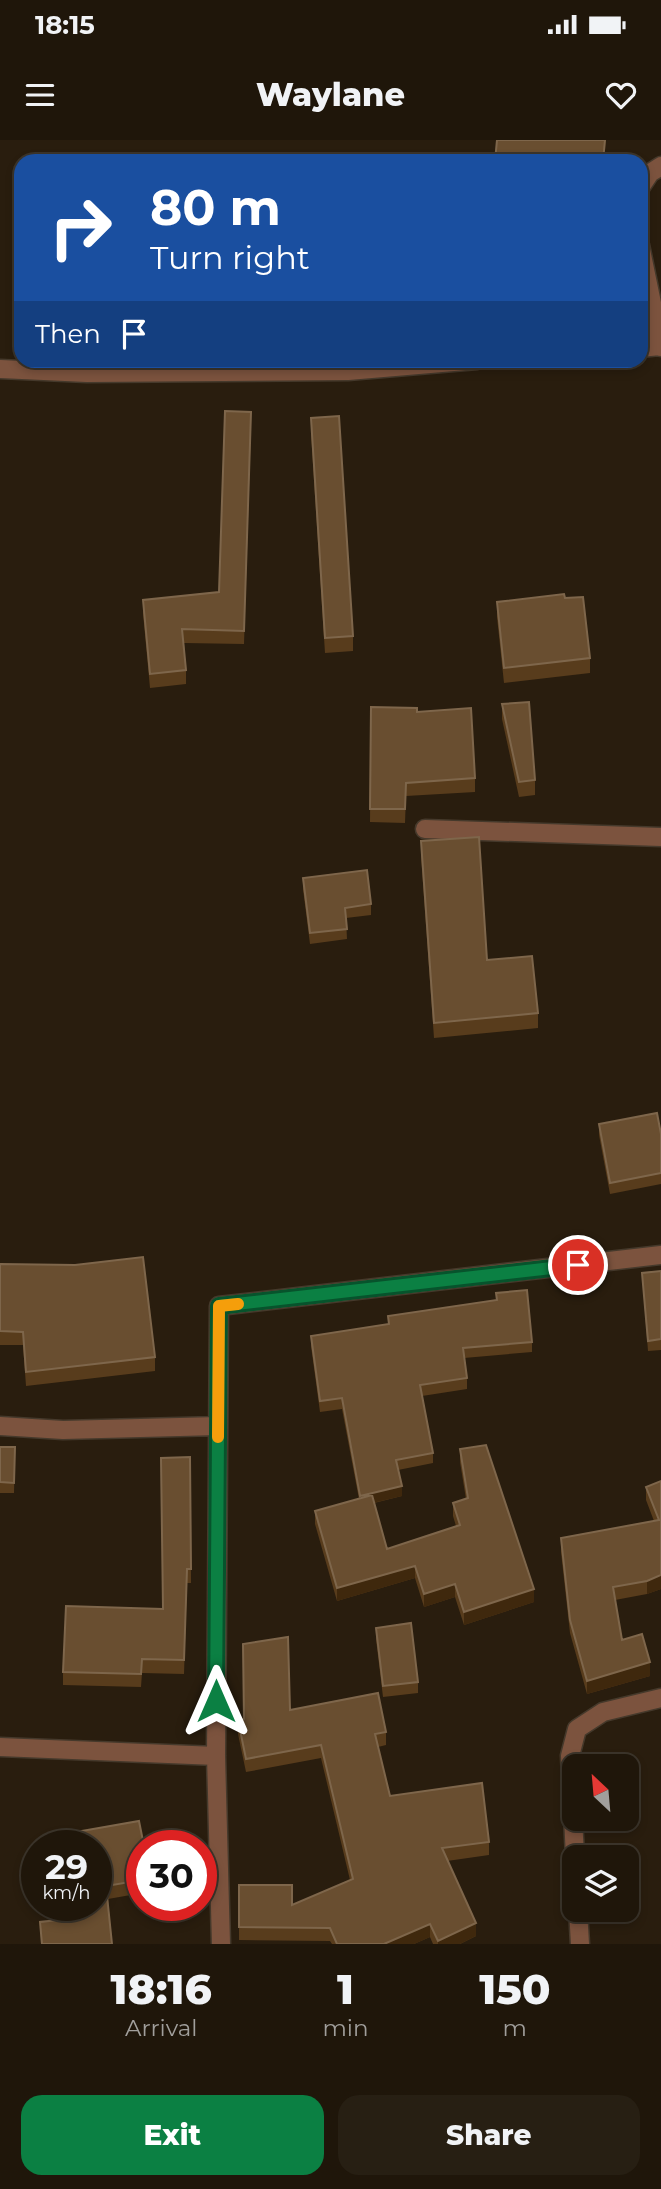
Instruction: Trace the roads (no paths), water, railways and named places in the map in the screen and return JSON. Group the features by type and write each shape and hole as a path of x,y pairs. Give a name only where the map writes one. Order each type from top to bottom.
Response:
{"street":[{"path":"648,283 661,346"},
{"path":"0,369 87,373 348,371 383,368"},
{"path":"425,829 661,837"},
{"path":"220,1944 216,1756 219,1306 661,1255"},
{"path":"0,1426 63,1430 218,1426"},
{"path":"574,1845 570,1756 577,1729 603,1712 661,1698"},
{"path":"0,1747 216,1756"},
{"path":"579,1922 580,1944"}]}
